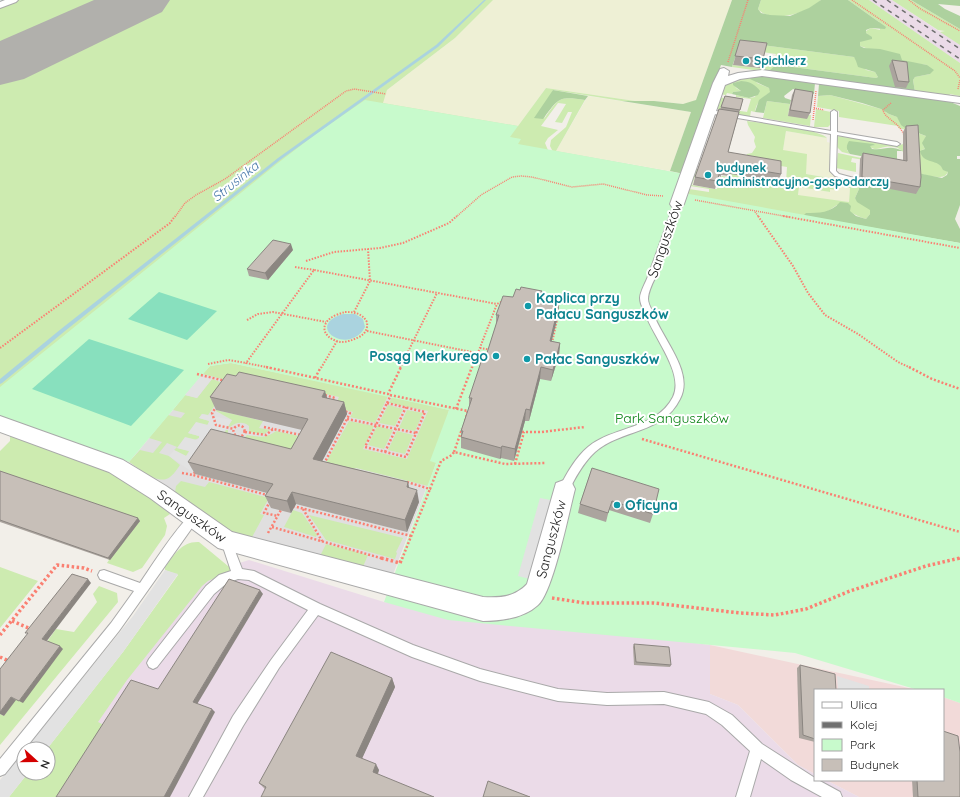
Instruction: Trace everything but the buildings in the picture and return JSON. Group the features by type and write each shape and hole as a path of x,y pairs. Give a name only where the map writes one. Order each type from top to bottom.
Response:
{"street":[{"path":"0,5 13,0"},
{"path":"726,68 960,100"},
{"name":"Sanguszków","path":"678,200 719,83 726,68"},
{"path":"719,83 738,76 762,73"},
{"name":"Sanguszków","path":"0,424 116,466 153,488 226,541 483,609 497,610 524,601 535,592 540,580 564,489"}],"lane":[{"path":"710,112 897,144"},
{"path":"834,112 833,171 837,175 852,179"},
{"name":"Sanguszków","path":"564,489 577,467 592,450 605,441 661,417 671,408 679,393 680,385 673,361 648,313 644,298 678,200"},
{"path":"0,769 115,627 194,518"},
{"path":"226,541 238,574"},
{"path":"153,663 210,590 224,579 238,574 250,575 316,608 412,651 480,675 558,695 607,699 664,698 709,708 727,720 756,749 796,776 835,797"},
{"path":"104,575 142,589"},
{"path":"196,797 238,721 275,664 316,608"},
{"path":"743,797 756,749"}],"path":[{"path":"726,68 748,0"},
{"path":"852,0 955,71 960,78"},
{"path":"909,0 918,8 960,31"},
{"path":"0,348 170,223 185,203 196,194 225,178 259,156 346,91 354,89 378,94 386,94"},
{"path":"812,129 816,90"},
{"path":"897,144 903,138 904,133 901,127 884,114 883,110 892,102 914,94"},
{"path":"809,97 815,98"},
{"path":"810,102 815,103"},
{"path":"808,114 813,114"},
{"path":"306,261 334,252 380,248 404,243 449,223 481,195 512,177 521,176 546,180 572,187 603,184 647,195 755,211 960,248"},
{"path":"755,211 793,266 808,293 825,315 858,334 898,362 932,379 960,389"},
{"path":"354,312 370,281 368,249"},
{"path":"295,267 497,304 506,300"},
{"path":"246,363 314,270"},
{"path":"387,403 425,412 406,457 365,448 387,403 389,394 413,340 437,293"},
{"path":"538,295 544,298 559,311 551,345"},
{"path":"456,409 497,304"},
{"path":"247,320 266,312 282,313 326,322"},
{"path":"367,331 367,321 364,317 354,312 338,314 326,322 323,330 325,335 337,341 350,341 356,339 367,331 477,353"},
{"path":"315,378 337,341"},
{"path":"480,348 495,350"},
{"path":"475,358 490,361"},
{"path":"208,364 228,360 246,363 468,411 454,452 452,455 441,461 392,585"},
{"path":"197,374 226,382"},
{"path":"320,394 335,398 332,403"},
{"path":"221,401 212,413 216,425 234,429 242,426 245,428 245,432"},
{"path":"385,452 406,408"},
{"path":"321,469 350,413 343,411"},
{"path":"347,418 416,433"},
{"path":"264,427 303,435 300,441"},
{"path":"515,464 523,432 541,432 585,427"},
{"path":"234,429 234,434 236,436 240,436 245,432 266,435 273,429"},
{"path":"622,433 960,532"},
{"path":"454,452 505,464 546,464"},
{"path":"193,475 197,469"},
{"path":"182,473 273,497 264,513 278,516"},
{"path":"405,482 430,489"},
{"path":"284,504 272,527 400,562"},
{"path":"291,506 411,536"},
{"path":"303,509 322,541"},
{"path":"535,592 552,598 584,603 654,603 740,613 775,614 806,609 850,591 926,566 960,558"},
{"path":"0,635 57,565 84,568 104,575"},
{"path":"12,621 34,630"},
{"path":"0,657 12,662"}],"shaded area":[{"path":"869,0 892,0 960,45 960,63"},
{"path":"231,363 449,410 436,463 392,577 251,539 224,529 175,492 129,462 210,366"},
{"path":"201,376 212,379 197,398 185,395"},
{"path":"202,414 232,420 195,474 169,456 174,450 186,456 189,453 189,451 177,448 185,437 197,440 199,438 199,436 188,433 196,422 208,425 209,421 199,418"},
{"path":"540,498 556,501 534,580 518,576"},
{"path":"249,560 384,602 710,645 710,694 738,705 798,765 814,773 814,781 828,781 859,797 34,797 46,781 56,781 56,769 208,573"},
{"path":"165,570 178,574 123,652 53,741 31,741 133,616"},
{"path":"710,645 913,689 814,689 814,773 798,765 738,705 710,694"},
{"path":"837,676 869,686 869,689 838,689"},
{"path":"944,697 960,703 960,797 859,797 828,781 944,781"},
{"path":"16,761 16,781 22,781 9,797 0,797 0,780"}],"green space":[{"path":"17,0 493,0 455,38 387,90 383,103 518,126 546,88 635,101 622,101 553,90 544,119 560,100 569,98 585,100 556,151 684,174 554,154 550,146 551,140 566,127 572,112 568,112 562,123 555,122 566,104 558,103 541,126 558,130 548,138 545,143 550,155 0,417 0,7"},
{"path":"492,0 732,0 696,100 690,103 683,104 635,101 546,88 518,126 382,103 387,90 455,38"},
{"path":"732,0 761,0 758,9 761,13 790,16 809,8 821,0 848,0 886,27 885,29 871,28 866,30 866,33 872,37 872,39 860,42 860,46 900,54 902,60 927,65 934,70 930,74 915,77 913,80 915,92 774,73 770,70 776,65 876,78 878,77 875,72 858,67 854,57 754,44 738,49 732,67 721,65 684,174 670,171 691,112 622,101 654,101 683,104 696,100"},
{"path":"761,0 821,0 816,5 799,13 771,16 758,9"},
{"path":"848,0 869,0 960,63 960,96 950,94 949,97 915,92 913,80 915,77 930,74 927,65 906,62 860,46 860,42 868,34 865,33 866,31 871,28 880,30 879,22"},
{"path":"892,0 911,0 960,29 960,45 940,32 945,31 938,30"},
{"path":"911,0 960,0 960,6 938,4 960,16 960,29"},
{"path":"754,44 854,57 866,70 875,72 878,77 876,78 785,66 774,73 732,67 733,65 760,68 761,65 759,57 775,59 776,54 747,50"},
{"path":"761,75 815,83 814,94 793,89 784,96 785,98 791,100 790,104 767,101 764,113 755,112 759,100 770,92 769,88 750,79 751,77"},
{"path":"753,76 757,83 769,88 771,92 758,103 755,112 751,111 750,117 725,112 715,108 718,97 737,100 734,110 747,112 751,99 736,97 736,95 749,98 755,97 758,89 752,85 747,82 734,83 736,88 741,91 733,92 732,94 727,93 726,95 719,94 723,85"},
{"path":"741,81 752,84 756,87 760,91 758,95 749,98 732,94 733,92 741,91 733,85 733,83"},
{"path":"819,84 948,101 960,106 960,156 957,156 957,159 960,159 960,205 955,219 960,229 960,243 804,215 806,213 829,210 840,202 848,203 851,206 850,211 856,216 866,219 870,214 870,210 857,202 855,198 859,189 859,183 883,188 908,171 942,178 947,175 948,172 943,170 938,164 924,158 922,155 920,151 925,149 922,143 926,136 905,128 901,125 897,117 881,109 830,95 818,96"},
{"path":"553,90 588,96 585,100 569,98 560,100 543,119 534,118"},
{"path":"830,95 881,109 897,117 912,131 926,136 923,145 925,149 922,150 948,172 946,175 943,177 934,177 916,173 905,154 897,148 885,147 876,149 870,147 874,145 847,150 850,154 842,152 836,146 837,136 900,145 903,144 907,130 898,128 898,126 839,117 839,111 817,107 818,96"},
{"path":"588,96 691,112 670,171 556,151"},
{"name":"Park Sanguszków","path":"365,100 518,126 510,137 521,139 518,144 684,174 678,192 960,243 960,703 944,697 944,689 915,689 795,653 448,620 384,602 436,463 430,461 449,410 231,363 210,366 129,462 0,417 0,387 317,133"},
{"path":"767,101 790,104 788,116 811,115 810,126 763,118"},
{"path":"816,109 831,112 830,125 828,127 814,127"},
{"path":"747,121 790,127 813,132 827,138 786,131 783,150 807,154 806,174 859,183 859,189 855,198 870,209 870,214 866,219 837,205 825,213 806,213 960,243 686,196 689,189 709,192 709,189 690,186 695,169 698,169 692,185 715,189 717,189 722,176 729,177 732,168 740,170 739,176 743,177 742,182 751,183 753,176 786,182 787,167 744,160 747,154 752,153 756,147 754,141 755,137","holes":["836,186 850,188 849,202 798,195 799,187 830,192 830,189 836,190"]},
{"path":"786,131 827,138 827,142 831,143 832,153 829,169 836,179 806,174 783,150"},
{"path":"849,141 873,144 875,145 870,146 872,149 894,148 903,151 897,151 897,163 850,154 847,148"},
{"path":"838,153 889,164 852,158 851,162 856,163 856,172 836,168"},
{"path":"836,186 850,188 849,202 798,196 799,187 830,192 830,189"},
{"path":"159,292 217,311 187,340 128,319"},
{"path":"89,339 184,370 131,426 32,389"},
{"path":"231,363 388,396 375,423 350,417 353,412 334,407 339,397 237,374 231,381 202,374 210,366"},
{"path":"212,379 229,385 208,415 202,414 199,418 210,421 207,425 188,433 199,436 199,438 177,448 189,451 186,456 174,450 177,447 167,443 159,453 169,456 180,465 170,477 160,479 149,476 129,462 140,450 153,453 162,442 149,438 168,415 181,418 185,413 173,410 185,395 197,398"},
{"path":"392,397 449,410 436,463 428,486 356,468 347,473 323,468 349,421 374,426 363,449 407,459 428,411 389,403"},
{"path":"388,405 403,409 395,426 379,423"},
{"path":"216,410 263,421 259,428 270,430 264,434 249,432 249,426 242,423 237,423 228,427 232,420"},
{"path":"407,410 423,413 415,431 399,428"},
{"path":"377,426 393,430 384,449 368,445"},
{"path":"226,430 228,430 228,436 244,438 247,435 259,437 266,436 276,431 299,436 291,453 221,437"},
{"path":"397,431 413,435 405,454 388,450"},
{"path":"10,436 114,474 139,489 170,514 164,518 167,526 165,535 142,568 133,572 107,563 109,560 0,475 0,451 10,441"},
{"path":"181,481 205,487 209,482 269,498 260,514 264,515 251,539 224,529 175,492 176,486"},
{"path":"293,510 302,513 317,535 316,537 284,527"},
{"path":"309,515 403,538 396,552 395,559 326,540"},
{"path":"193,542 199,542 228,566 231,565 231,571 208,581 202,586 127,680 98,722 108,727 63,797 9,797 22,781 56,781 56,741 53,741 123,652 178,575 165,570 165,567 183,546"},
{"path":"326,544 368,555 362,569 319,558"},
{"path":"0,567 38,581 0,628"},
{"path":"99,586 117,593 118,602 0,745 0,714 4,716 11,706 42,650 56,629 74,632 97,602 93,594"}],"water":[{"path":"343,314 355,314 363,319 365,327 358,336 349,339 340,339 333,336 328,331 327,325 332,319"}],"waterway":[{"path":"0,2 4,0"},
{"name":"Strusinka","path":"0,382 63,330 279,159 437,46 485,0"}],"taxiway":[{"path":"0,58 9,61"}],"runway":[{"path":"0,65 142,0"}],"railway":[{"path":"873,0 960,59"},
{"path":"887,0 960,49"}],"place":[{"name":"Spichlerz","path":"746,61"},
{"name":"budynek administracyjno-gospodarczy","path":"708,175"},
{"name":"Kaplica przy Pałacu Sanguszków","path":"528,306"},
{"name":"Posąg Merkurego","path":"496,356"},
{"name":"Pałac Sanguszków","path":"527,359"},
{"name":"Oficyna","path":"617,505"}]}
